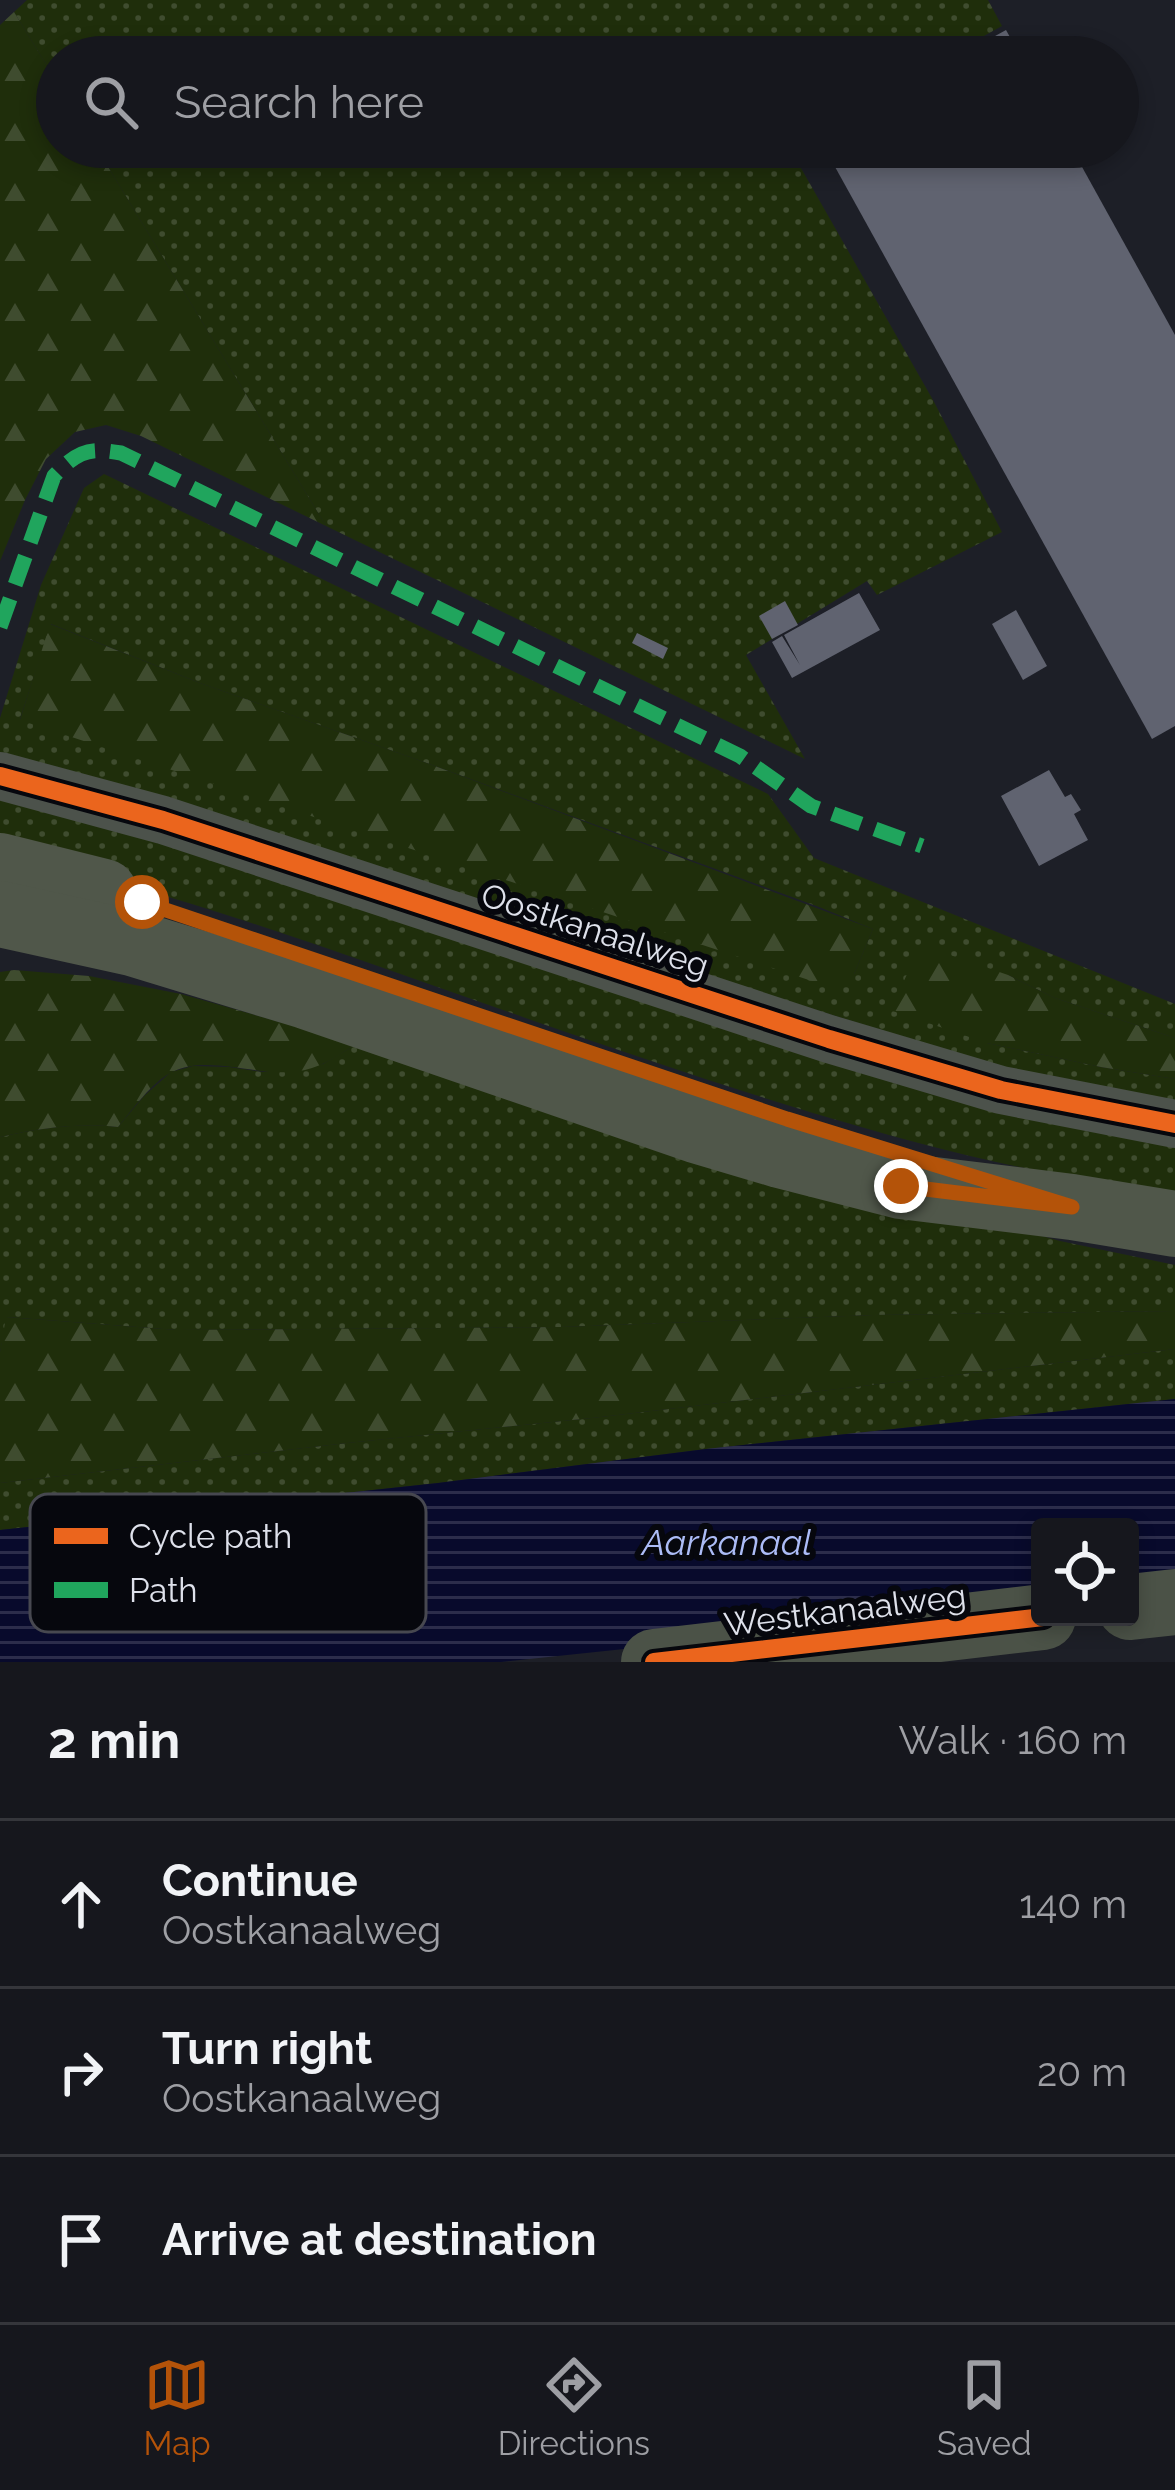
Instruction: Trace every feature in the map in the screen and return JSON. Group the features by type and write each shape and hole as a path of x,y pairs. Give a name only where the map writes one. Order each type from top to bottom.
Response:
{"main road":[{"path":"0,866 142,902 787,1119 1072,1207"},
{"path":"0,914 132,943 306,996 780,1155 901,1186 1175,1224"},
{"path":"0,953 241,995 306,996"}],"street":[{"name":"Oostkanaalweg","path":"0,776 164,820 830,1039 1001,1090 1175,1124"},
{"path":"1139,1606 1175,1602"},
{"name":"Westkanaalweg","path":"654,1662 1031,1618"}],"green space":[{"path":"27,0 988,0 1002,26 984,36 36,36 36,48 14,12"},
{"path":"14,12 36,48 36,168 109,168 326,526 141,436 106,425 75,432 46,459 0,561 0,25"},
{"path":"109,168 801,168 1002,532 877,595 867,581 746,655 805,759 326,526"},
{"path":"104,474 768,794 814,858 1175,1004 1175,1038 1055,998 1008,975 987,1043 1175,1079 1175,1116 1141,1110 0,759 0,718 41,585 84,488","holes":["51,624 200,683 424,762 873,929 854,974 660,930 20,719"]},
{"path":"50,624 873,929 854,974 836,989 20,720"},
{"path":"0,796 1175,1142 1175,1197 996,1162 860,1127 644,1059 204,908 0,853"},
{"path":"921,945 1008,975 1055,998 1175,1038 1175,1079 987,1043 890,1010"},
{"path":"0,972 89,976 181,994 357,1044 305,1070 187,1067 157,1083 118,1127 59,1127 0,1137"},
{"path":"357,1044 1060,1241 1175,1265 1175,1311 874,1315 561,1327 177,1330 7,1317 0,1352 0,1137 59,1127 118,1127 171,1072 193,1066 263,1072 323,1064"},
{"path":"1175,1311 1175,1349 0,1483 0,1352 6,1317 177,1330 561,1327 874,1315"},
{"path":"1175,1349 1175,1399 335,1494 30,1494 30,1527 0,1530 0,1483"}],"water":[{"name":"Aarkanaal","path":"1175,1399 1175,1591 1139,1594 1139,1518 1031,1518 1031,1606 501,1662 0,1662 0,1530 30,1527 30,1632 426,1632 426,1494 335,1494"}],"building":[{"path":"836,168 1083,168 1175,335 1175,726 1152,739"},
{"path":"859,593 880,630 792,678 772,642 782,636 800,665 784,635"},
{"path":"785,601 798,625 772,639 759,616"},
{"path":"1016,610 1047,666 1023,680 992,624"},
{"path":"637,633 668,648 663,659 632,643"},
{"path":"1049,770 1065,797 1071,794 1081,810 1074,814 1088,840 1039,866 1001,796"}],"marked path":[{"path":"0,627 54,476 84,453 121,453 740,756 811,806 922,846"}],"cycle path":[{"path":"0,776 163,820 829,1039 1001,1090 1175,1124"},
{"path":"654,1662 1031,1618"}],"route":[{"path":"142,902 787,1119 1072,1207 901,1186"}]}
